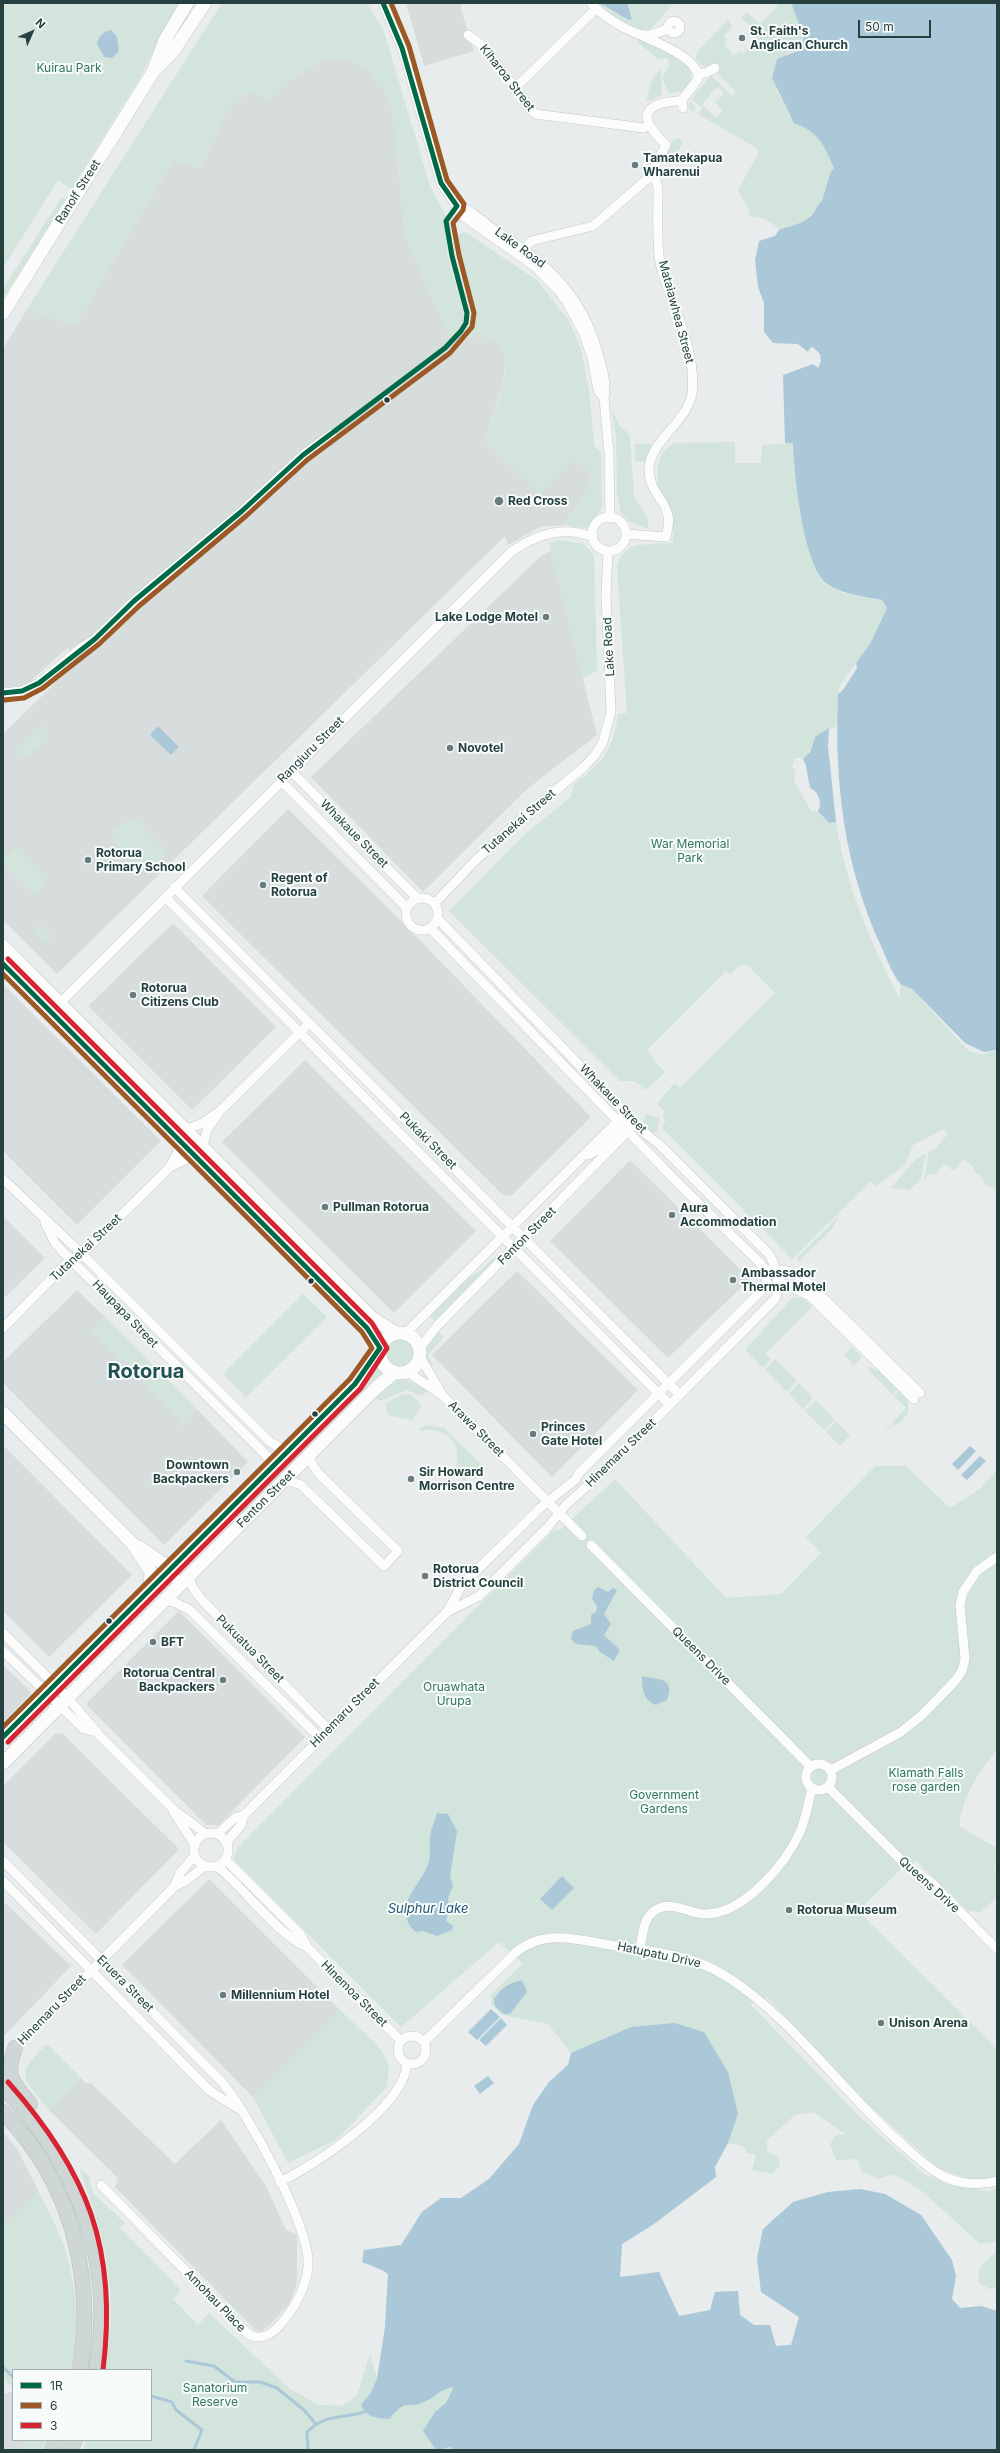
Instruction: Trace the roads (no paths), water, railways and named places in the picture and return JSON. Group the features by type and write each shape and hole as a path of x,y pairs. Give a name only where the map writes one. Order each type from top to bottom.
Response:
{"main road":[{"name":"Ranolf Street","path":"3,313 153,72 165,40 187,3"},
{"name":"Ranolf Street","path":"153,72 174,50 204,3"},
{"path":"3,946 56,1007 368,1314 401,1334 412,1337 419,1352 414,1366 409,1370 395,1372 382,1362 380,1350 367,1328 201,1151"},
{"path":"3,964 56,1007"},
{"path":"380,1350 384,1341 401,1334"},
{"name":"Fenton Street","path":"3,1737 150,1587 166,1577 363,1375 380,1350"},
{"name":"Fenton Street","path":"166,1577 188,1575 286,1480 376,1388 395,1372"},
{"path":"3,1413 166,1577"},
{"path":"132,1543 166,1577"},
{"name":"Fenton Street","path":"3,1763 163,1600 166,1577"},
{"path":"3,2055 15,2048"},
{"path":"15,2048 9,2066 9,2074 31,2104 37,2125"},
{"path":"3,2087 37,2125 71,2179 91,2233 97,2260 102,2302 101,2330 96,2369"},
{"path":"3,2112 36,2152 53,2181 77,2245 84,2295 84,2345 80,2369"}],"street":[{"name":"Lake Road","path":"383,3 402,48 441,183 457,206 467,208 522,252 546,267 572,302 596,344 606,389 604,398 609,454 610,518"},
{"path":"515,88 593,6 638,34 689,61 698,74 696,83 682,100 683,108 668,102 651,109 647,123 651,131 666,145 653,167 653,177 646,180 593,226 531,241 522,252"},
{"path":"638,34 651,35 666,29"},
{"name":"Kiharoa Street","path":"468,35 482,45 535,114 539,116 644,128"},
{"path":"698,74 706,73 715,68"},
{"name":"Mataiawhea Street","path":"626,534 666,537 669,516 653,491 649,468 658,448 690,400 692,379 689,355 661,265 658,188 653,177"},
{"path":"3,693 22,692 39,684 81,648 95,639 134,601 242,511 303,455 332,434"},
{"path":"610,518 619,521 626,534 623,545 608,551 598,546 593,536 597,523 610,518"},
{"name":"Rangiuru Street","path":"56,1007 174,887 511,552 532,540 552,534 572,532 593,536"},
{"name":"Lake Road","path":"603,742 611,711 606,595 608,551"},
{"name":"Tutanekai Street","path":"435,903 515,824 584,766 595,755 603,742"},
{"name":"Whakaue Street","path":"291,771 417,898"},
{"name":"Whakaue Street","path":"281,781 407,908"},
{"name":"Pukaki Street","path":"174,887 680,1395"},
{"name":"Pukaki Street","path":"165,897 301,1032 503,1238 670,1405"},
{"path":"417,898 427,898 435,903 438,908 438,919 430,928 419,930 410,924 406,916 407,908 417,898"},
{"name":"Whakaue Street","path":"438,919 630,1118 774,1260 781,1282"},
{"name":"Whakaue Street","path":"430,928 623,1126 765,1268"},
{"path":"183,1133 201,1124 220,1111 309,1023"},
{"path":"201,1151 207,1130 220,1111"},
{"name":"Fenton Street","path":"419,1352 437,1326 524,1239 630,1118"},
{"name":"Fenton Street","path":"401,1334 503,1238 580,1159 623,1126 630,1118"},
{"name":"Tutanekai Street","path":"3,1328 72,1261 82,1254 169,1168 178,1152 183,1133"},
{"name":"Tutanekai Street","path":"169,1168 201,1151"},
{"name":"Haupapa Street","path":"3,1180 43,1220 82,1254 270,1442 279,1447 291,1448"},
{"name":"Haupapa Street","path":"43,1220 56,1243 72,1261 268,1457 268,1465 263,1476"},
{"path":"765,1268 788,1270 802,1276 917,1396 810,1296 781,1282 768,1280 765,1268"},
{"name":"Hinemaru Street","path":"217,1834 235,1818 244,1815 447,1612 462,1585 548,1501 576,1479 579,1473 763,1289 768,1280"},
{"name":"Hinemaru Street","path":"447,1612 479,1596 560,1512 670,1405 775,1299 781,1282"},
{"name":"Arawa Street","path":"419,1352 443,1396"},
{"name":"Arawa Street","path":"409,1370 415,1377 443,1396 560,1512"},
{"path":"286,1480 301,1485 384,1566 398,1551 318,1473 311,1462 311,1454"},
{"path":"560,1512 582,1536"},
{"name":"Queens Drive","path":"590,1544 811,1767"},
{"path":"831,1770 901,1732 922,1715 956,1680 962,1671 965,1659 960,1605 963,1592 977,1571 997,1558"},
{"name":"Pukuatua Street","path":"188,1575 193,1588 201,1599 329,1730"},
{"name":"Pukuatua Street","path":"163,1600 174,1602 190,1610 320,1738"},
{"path":"3,1633 50,1689"},
{"path":"3,1652 50,1689 63,1701 84,1728 96,1732 173,1809 206,1834"},
{"path":"822,1764 831,1770 832,1781 828,1787 820,1790 812,1788 806,1778 811,1767 822,1764"},
{"name":"Queens Drive","path":"828,1787 904,1863 933,1884 997,1949"},
{"path":"640,1950 648,1917 658,1908 672,1906 698,1913 714,1913 736,1906 751,1894 773,1872 796,1840 803,1824 812,1788"},
{"path":"173,1809 195,1845"},
{"name":"Hinemaru Street","path":"226,1844 241,1825 244,1815"},
{"path":"206,1834 217,1834 226,1844 228,1852 225,1859 217,1866 205,1866 198,1862 195,1855 195,1845 199,1838 206,1834"},
{"name":"Hinemaru Street","path":"15,2048 174,1886 180,1873 195,1855"},
{"name":"Hinemoa Street","path":"225,1859 300,1934 307,1947 401,2040"},
{"name":"Eruera Street","path":"3,1861 221,2080 264,2148 302,2229 308,2253"},
{"name":"Hinemaru Street","path":"174,1886 187,1880 205,1866"},
{"name":"Hinemoa Street","path":"217,1866 293,1941 307,1947"},
{"name":"Eruera Street","path":"3,1881 210,2091 240,2110"},
{"name":"Hatupatu Drive","path":"424,2042 515,1953 527,1944 544,1938 562,1936 701,1963 724,1975 756,1997 875,2119 941,2175 952,2180 979,2184 997,2181"},
{"path":"413,2036 424,2042 426,2051 422,2060 414,2065 407,2064 401,2060 397,2053 401,2040 413,2036"},
{"path":"280,2182 348,2140 390,2098 406,2072 407,2064"},
{"name":"Amohau Place","path":"102,2184 247,2333 255,2338 272,2332 291,2309 307,2276 308,2253"}],"water":[{"path":"599,3 627,3 632,19 629,20"},
{"path":"791,3 997,3 996,1050 984,1052 965,1043 912,989 902,985 898,981 868,916 850,854 840,791 837,727 838,694 843,690 857,668 856,663 870,644 887,608 882,600 846,593 827,584 819,574 812,559 801,518 795,475 793,443 785,443 783,375 813,364 818,368 821,361 820,354 813,347 810,348 808,352 798,344 773,343 764,332 764,303 758,287 755,260 759,241 775,236 779,230 800,223 811,216 818,204 822,201 830,174 834,168 820,140 809,131 794,123 772,78 777,59 800,50 804,37"},
{"path":"111,30 117,37 119,51 112,58 104,57 97,44 102,34"},
{"path":"158,726 179,747 171,755 150,735"},
{"path":"829,728 828,746 836,822 829,823 818,811 820,801 817,794 810,788 806,766 803,759 810,752 815,737"},
{"path":"970,1446 976,1451 958,1470 952,1464"},
{"path":"980,1456 986,1461 967,1480 961,1475"},
{"path":"598,1587 608,1592 613,1588 617,1590 604,1614 611,1624 604,1635 620,1650 614,1661 600,1652 596,1646 576,1644 571,1639 573,1631 591,1624 591,1615 596,1612 597,1606 592,1599 594,1590"},
{"path":"642,1676 663,1680 667,1683 669,1692 667,1700 656,1705 648,1700 643,1690"},
{"name":"Sulphur Lake","path":"437,1813 448,1814 457,1831 450,1876 453,1886 448,1898 449,1910 446,1921 453,1926 452,1930 437,1936 423,1931 415,1932 408,1922 406,1913 410,1896 429,1861 431,1834"},
{"path":"562,1876 574,1888 552,1910 540,1899"},
{"path":"522,1980 527,1992 510,2014 504,2014 495,2006 494,1999 506,1986"},
{"path":"491,2009 500,2017 477,2040 468,2032"},
{"path":"501,2018 507,2025 486,2046 479,2040"},
{"path":"675,2023 704,2032 728,2072 738,2114 728,2143 715,2167 716,2177 654,2224 622,2244 620,2277 659,2272 679,2316 710,2310 715,2292 738,2291 740,2315 754,2325 770,2325 776,2346 791,2345 799,2317 761,2292 757,2258 763,2229 793,2202 828,2192 860,2189 885,2194 921,2215 952,2260 956,2276 952,2299 960,2308 981,2306 997,2311 997,2450 455,2450 451,2447 436,2450 423,2431 435,2412 446,2403 454,2387 440,2392 424,2402 403,2406 389,2419 372,2416 366,2413 361,2405 370,2394 377,2379 385,2327 388,2274 362,2262 364,2250 401,2245 422,2212 441,2198 461,2198 489,2179 519,2144 533,2105 549,2082 568,2065 571,2053 631,2027"},
{"path":"488,2076 494,2083 480,2094 474,2086"}],"waterway":[{"path":"186,2361 214,2366 235,2382 260,2382 277,2388 304,2410 315,2423"},
{"path":"3,2367 12,2376"},
{"path":"152,2396 172,2402 176,2410 202,2430 194,2450"},
{"path":"308,2450 307,2432 313,2426 333,2418 364,2412"}],"place":[{"name":"St. Faith's Anglican Church","path":"742,38"},
{"name":"Tamatekapua Wharenui","path":"635,165"},
{"name":"Red Cross","path":"499,501"},
{"name":"Lake Lodge Motel","path":"546,617"},
{"name":"Novotel","path":"450,748"},
{"name":"Rotorua Primary School","path":"88,860"},
{"name":"Regent of Rotorua","path":"263,885"},
{"name":"Rotorua Citizens Club","path":"133,995"},
{"name":"Pullman Rotorua","path":"325,1207"},
{"name":"Aura Accommodation","path":"672,1215"},
{"name":"Ambassador Thermal Motel","path":"733,1280"},
{"name":"Princes Gate Hotel","path":"533,1434"},
{"name":"Downtown Backpackers","path":"237,1472"},
{"name":"Sir Howard Morrison Centre","path":"411,1479"},
{"name":"Rotorua District Council","path":"425,1576"},
{"name":"BFT","path":"153,1642"},
{"name":"Rotorua Central Backpackers","path":"223,1680"},
{"name":"Rotorua Museum","path":"789,1910"},
{"name":"Millennium Hotel","path":"223,1995"},
{"name":"Unison Arena","path":"881,2023"}],"district":[{"name":"Rotorua","path":"146,1372"}],"park label":[{"name":"Kuirau Park","path":"69,68"},
{"name":"War Memorial Park","path":"690,851"},
{"name":"Oruawhata Urupa","path":"454,1694"},
{"name":"Klamath Falls rose garden","path":"926,1780"},
{"name":"Government Gardens","path":"664,1802"},
{"name":"Sanatorium Reserve","path":"215,2395"}]}
